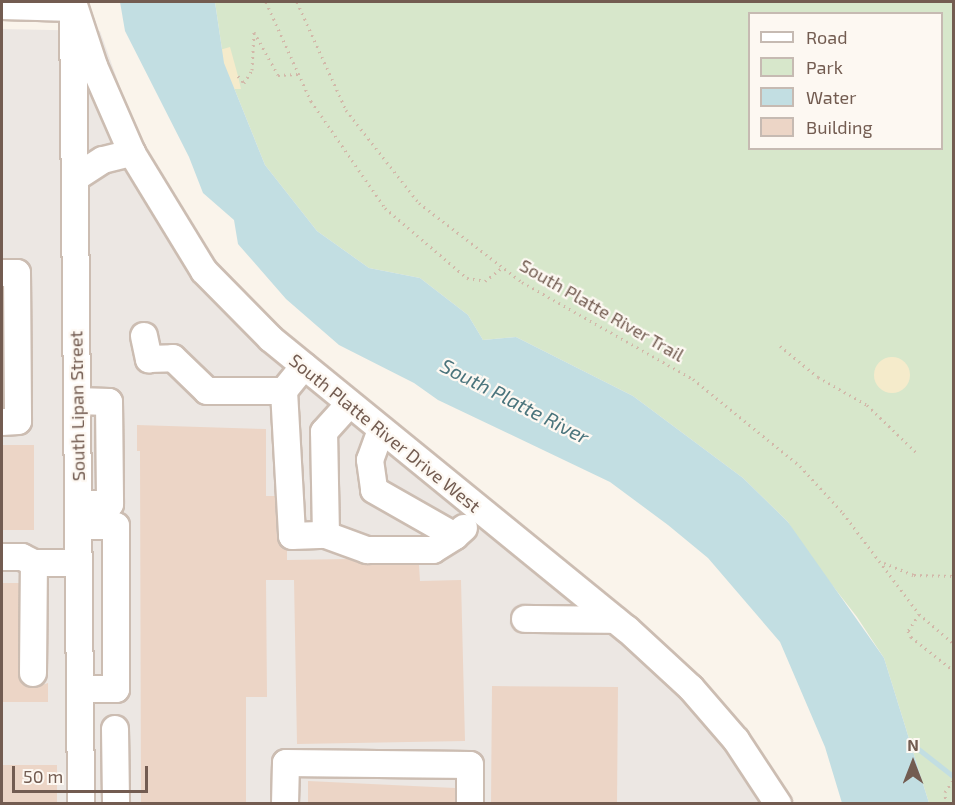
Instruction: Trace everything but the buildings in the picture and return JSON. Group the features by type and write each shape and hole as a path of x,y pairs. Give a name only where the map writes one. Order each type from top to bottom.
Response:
{"street":[{"path":"2,6 73,5"},
{"name":"South Platte River Drive West","path":"73,5 94,66 132,153 204,271 271,339 615,620 691,688 736,740 777,804"},
{"name":"South Lipan Street","path":"73,5 81,802"},
{"path":"75,178 103,160 132,153"},
{"path":"2,273 17,273 18,422 2,422"},
{"path":"144,336 149,359 173,358 207,391 284,390"},
{"path":"304,366 284,390 292,536 326,535 367,550 433,550 455,536 480,511"},
{"path":"326,535 324,432 349,404"},
{"path":"381,430 370,460 374,490 455,536"},
{"path":"78,515 116,526 116,689 80,689"},
{"path":"2,557 22,557 34,563 78,563"},
{"path":"33,673 34,563"},
{"path":"525,619 615,620"},
{"path":"81,802 116,802 115,729"},
{"path":"285,804 286,763 470,765 471,804"}],"path":[{"path":"266,2 311,101 385,208 467,278 485,281 503,267"},
{"name":"South Platte River Trail","path":"297,2 346,110 418,203 522,282 693,379 800,466 882,562 919,614 954,644"},
{"path":"238,76 244,83 252,70 254,32 278,75 298,74"},
{"path":"780,346 818,377 858,399 918,454"},
{"path":"882,562 914,575 954,576"},
{"path":"919,614 908,631 911,637 954,671"},
{"path":"946,804 950,782 954,779"}],"shaded area":[{"path":"2,29 100,31 143,152 218,263 286,339 654,634 732,713 784,803 2,804"}],"green space":[{"path":"215,2 953,2 953,803 929,803 884,658 857,617 804,549 788,522 743,478 633,396 516,337 483,340 468,315 420,278 369,268 317,231 265,165 224,63"}],"sand":[{"path":"230,47 241,89 222,89 216,51"},
{"path":"892,357 905,362 910,375 905,388 892,393 879,388 874,375 879,362"}],"water":[{"name":"South Platte River","path":"120,2 215,2 224,63 265,165 317,231 369,268 420,278 468,315 483,340 516,337 633,396 743,478 788,522 884,658 929,803 842,803 825,747 780,642 708,558 668,525 610,482 438,400 414,383 339,345 286,299 238,244 234,220 203,193 189,157 125,31"}],"waterway":[{"path":"903,737 954,777"}]}
